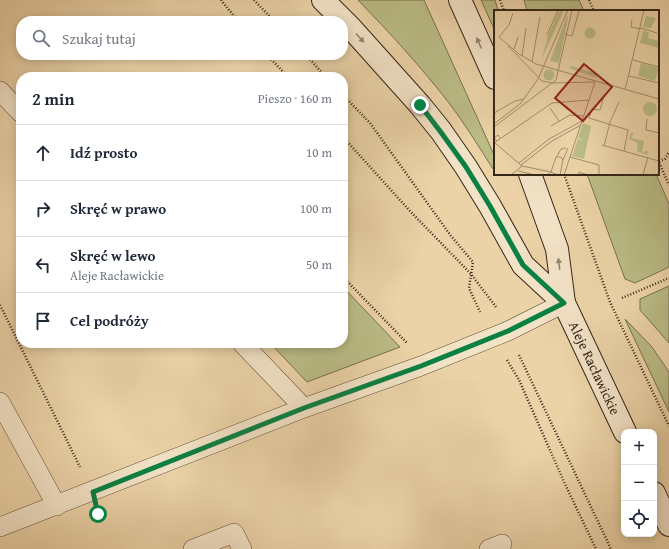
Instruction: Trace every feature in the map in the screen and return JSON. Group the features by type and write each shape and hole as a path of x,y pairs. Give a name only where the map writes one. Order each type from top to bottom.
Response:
{"street":[{"name":"Aleje Racławickie","path":"323,0 339,16"},
{"path":"460,0 494,76"},
{"name":"Aleje Racławickie","path":"348,25 420,105 440,131 466,167 523,265 564,303"},
{"name":"Aleje Racławickie","path":"530,175 557,249 564,303 624,429"},
{"path":"657,499 669,525"}],"lane":[{"path":"0,91 16,108"},
{"path":"0,527 93,492 304,408 421,366 508,331 564,303"},
{"path":"247,348 304,408"},
{"path":"0,402 57,506"},
{"path":"193,549 234,533 242,549"}],"path":[{"path":"221,0 234,16"},
{"path":"254,0 269,16"},
{"path":"500,0 504,10"},
{"path":"589,0 594,10"},
{"path":"273,60 283,72"},
{"path":"311,60 321,72"},
{"path":"659,160 664,159 669,152"},
{"path":"659,162 669,185"},
{"path":"564,175 610,302 669,426"},
{"path":"622,298 669,278"},
{"path":"348,282 408,344"},
{"path":"0,304 16,336"},
{"path":"22,348 93,492"}],"green space":[{"path":"358,0 424,0 494,155 494,168 449,103 382,25"},
{"path":"481,0 495,0 498,10 494,10 494,29"},
{"path":"524,0 579,0 584,10 527,10"},
{"path":"587,175 656,175 669,204 669,267 635,283 625,279"},
{"path":"669,286 669,343 640,310 640,299"},
{"path":"348,292 400,347 307,382 275,348 348,348"},
{"path":"625,319 652,347 669,372 669,412"}],"route":[{"path":"98,514 93,492 304,408 421,366 508,331 564,303 523,265 466,167 420,105"}]}
